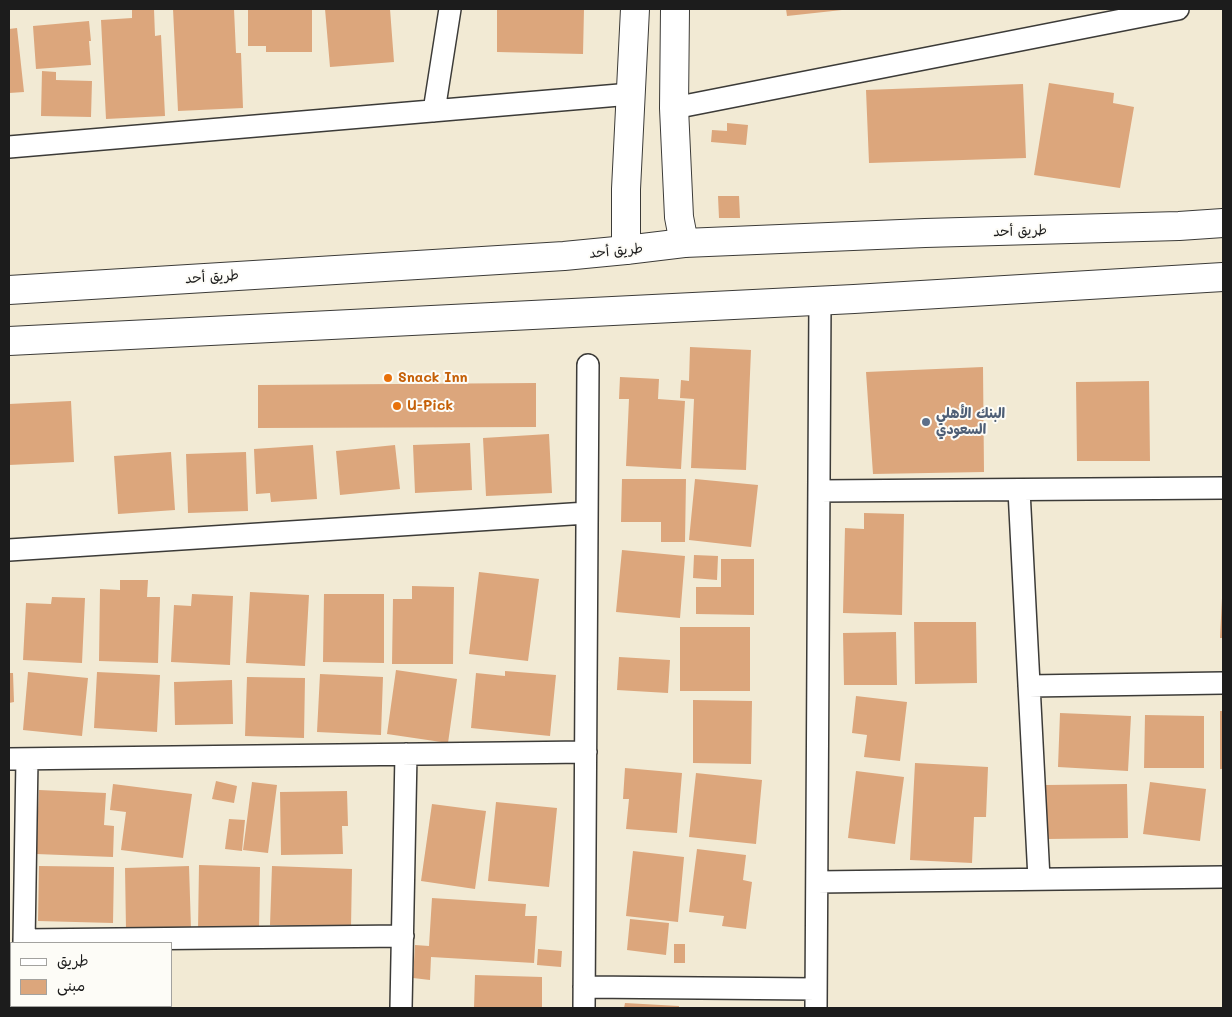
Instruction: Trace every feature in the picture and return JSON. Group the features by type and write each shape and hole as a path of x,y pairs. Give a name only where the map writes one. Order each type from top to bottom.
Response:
{"main road":[{"path":"626,250 626,189 636,9"},
{"path":"675,9 674,108 679,217 684,243"},
{"path":"1179,226 1223,213"},
{"name":"طريق أحد","path":"9,290 626,250 684,243 1223,223"},
{"path":"9,341 820,300 1223,277"}],"street":[{"path":"434,111 450,9"},
{"path":"674,108 1178,9"},
{"path":"9,147 631,94"},
{"path":"584,987 816,999 820,300"},
{"path":"584,1008 588,365"},
{"path":"819,491 1223,488"},
{"path":"1019,490 1039,879"},
{"path":"9,550 587,513"},
{"path":"1029,686 1223,683"},
{"path":"403,936 24,941 18,759 586,752"},
{"path":"401,1008 406,754"},
{"path":"817,882 1223,877"}],"building":[{"path":"132,9 154,9 155,36 161,35 165,116 106,119 101,20 132,18"},
{"path":"173,9 234,9 236,53 241,53 243,108 178,111"},
{"path":"248,9 312,9 312,52 266,52 266,46 248,46"},
{"path":"325,9 390,9 394,62 330,67"},
{"path":"497,9 584,9 583,54 497,52"},
{"path":"786,9 842,9 842,10 787,16"},
{"path":"89,21 91,65 36,69 33,26"},
{"path":"17,28 24,92 9,93 9,29"},
{"path":"42,71 56,72 56,80 92,81 91,117 41,116"},
{"path":"1049,83 1114,93 1113,103 1134,107 1120,188 1034,175"},
{"path":"1023,84 1026,158 869,163 866,90"},
{"path":"727,123 748,125 746,145 711,142 712,130 727,131"},
{"path":"718,196 739,196 740,218 719,218"},
{"path":"690,347 751,350 746,470 691,468 694,399 680,398 681,380 689,381"},
{"name":"البنك الأهلي السعودي","path":"983,367 984,472 873,474 866,372"},
{"path":"620,377 659,379 658,399 685,401 681,469 626,466 629,399 619,399"},
{"path":"1149,381 1150,461 1077,461 1076,382"},
{"name":"U-Pick","path":"536,383 536,427 258,428 258,385"},
{"path":"71,401 74,462 9,465 9,404"},
{"path":"549,434 552,493 486,496 483,438"},
{"path":"470,443 472,490 415,493 413,445"},
{"path":"313,445 317,499 271,502 270,493 256,494 254,449"},
{"path":"395,445 400,489 340,495 336,451"},
{"path":"171,452 175,510 118,514 114,456"},
{"path":"246,452 248,511 188,513 186,454"},
{"path":"622,479 686,479 685,542 661,542 661,522 621,522"},
{"path":"695,479 758,485 751,547 689,540"},
{"path":"864,513 904,514 902,615 843,613 845,528 864,529"},
{"path":"622,550 685,556 680,618 616,612"},
{"path":"694,555 718,556 717,580 693,578"},
{"path":"721,559 754,559 754,615 696,614 696,587 721,587"},
{"path":"479,572 539,579 528,661 469,654"},
{"path":"120,580 148,580 147,597 160,597 158,663 99,661 100,589 120,590"},
{"path":"412,586 454,587 453,664 392,664 393,599 412,599"},
{"path":"250,592 309,595 305,666 246,663"},
{"path":"192,594 233,596 230,665 171,662 174,605 191,606"},
{"path":"324,594 384,594 384,663 323,662"},
{"path":"52,597 85,598 82,663 23,660 26,603 51,604"},
{"path":"1222,598 1223,638 1220,638"},
{"path":"914,622 976,622 977,683 915,684"},
{"path":"680,627 750,627 750,691 680,691"},
{"path":"896,632 897,685 844,685 843,633"},
{"path":"619,657 670,660 668,693 617,690"},
{"path":"396,670 457,679 448,743 387,734"},
{"path":"505,671 556,675 550,736 471,728 476,673 505,676"},
{"path":"28,672 88,678 82,736 23,730"},
{"path":"97,672 160,675 157,732 94,728"},
{"path":"9,673 13,673 14,702 9,703"},
{"path":"320,674 383,677 381,735 317,732"},
{"path":"247,677 305,678 304,738 245,736"},
{"path":"232,680 233,724 175,725 174,682"},
{"path":"856,696 907,702 900,761 864,757 867,735 852,733"},
{"path":"693,700 752,701 751,764 693,763"},
{"path":"1220,711 1223,711 1223,769 1220,769"},
{"path":"1060,713 1131,716 1128,771 1058,767"},
{"path":"1145,715 1204,716 1204,768 1144,768"},
{"path":"915,763 988,767 986,817 974,817 972,863 910,860"},
{"path":"625,768 682,773 677,833 626,829 629,799 623,799"},
{"path":"856,771 904,777 895,844 848,838"},
{"path":"696,773 762,780 756,844 689,837"},
{"path":"216,781 237,786 234,803 212,799"},
{"path":"252,782 277,785 268,853 243,850"},
{"path":"1150,782 1206,789 1200,841 1143,834"},
{"path":"113,784 192,794 183,858 121,850 126,812 110,810"},
{"path":"1127,784 1128,838 1047,839 1046,785"},
{"path":"39,790 106,793 104,825 114,826 113,857 36,854"},
{"path":"347,791 348,826 342,826 343,854 281,855 280,792"},
{"path":"496,802 557,808 549,887 488,881"},
{"path":"432,804 486,811 475,889 421,881"},
{"path":"229,819 245,820 242,851 225,849"},
{"path":"697,849 746,855 743,880 752,882 746,929 722,926 724,916 689,912"},
{"path":"633,851 684,857 678,922 626,916"},
{"path":"199,865 260,867 259,932 198,930"},
{"path":"39,866 114,867 113,923 38,921"},
{"path":"189,866 191,929 126,930 125,868"},
{"path":"272,866 352,869 351,928 270,925"},
{"path":"432,898 526,904 525,916 537,916 534,963 431,957 430,980 413,978 415,945 429,946"},
{"path":"630,919 669,923 666,955 627,950"},
{"path":"674,944 685,944 685,963 674,963"},
{"path":"538,949 562,951 561,967 537,965"},
{"path":"475,975 542,977 542,1008 474,1008"},
{"path":"625,1003 679,1006 679,1008 624,1008"}],"place":[{"name":"Snack Inn","path":"388,378"},
{"name":"U-Pick","path":"397,406"},
{"name":"البنك الأهلي السعودي","path":"926,422"}]}
